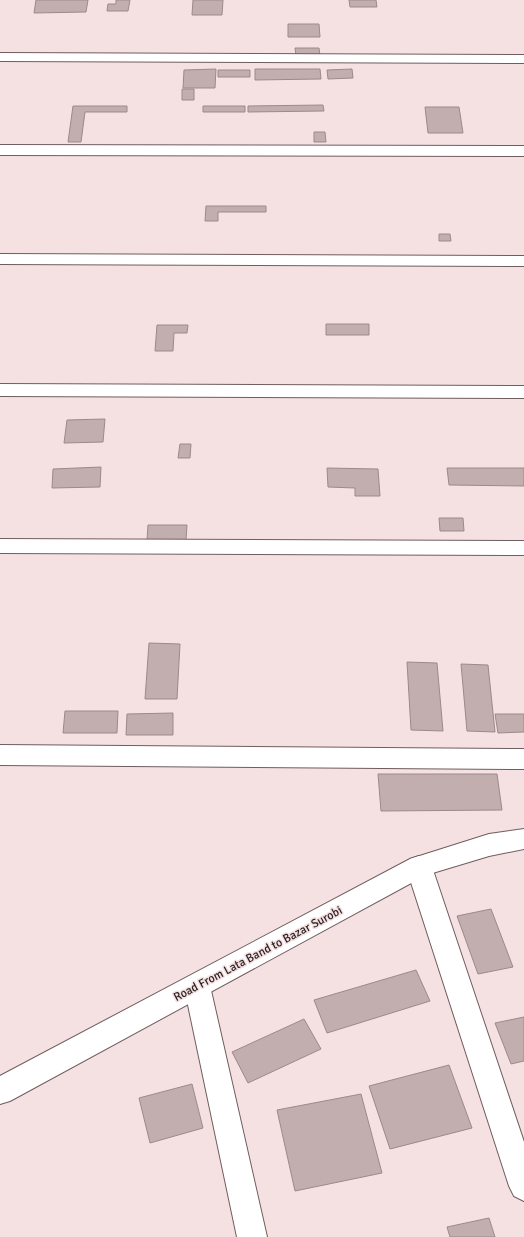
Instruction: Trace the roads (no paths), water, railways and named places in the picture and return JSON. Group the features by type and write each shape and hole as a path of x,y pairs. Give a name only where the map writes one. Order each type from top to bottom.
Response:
{"street":[{"path":"0,57 524,59"},
{"path":"0,150 524,151"},
{"path":"0,259 524,261"},
{"path":"0,390 524,392"},
{"path":"0,546 524,548"},
{"path":"0,755 524,759"},
{"name":"Road From Lata Band to Bazar Surobi","path":"0,1091 419,867 489,845 524,839"},
{"path":"419,867 524,1186"},
{"path":"198,986 252,1237"}]}
